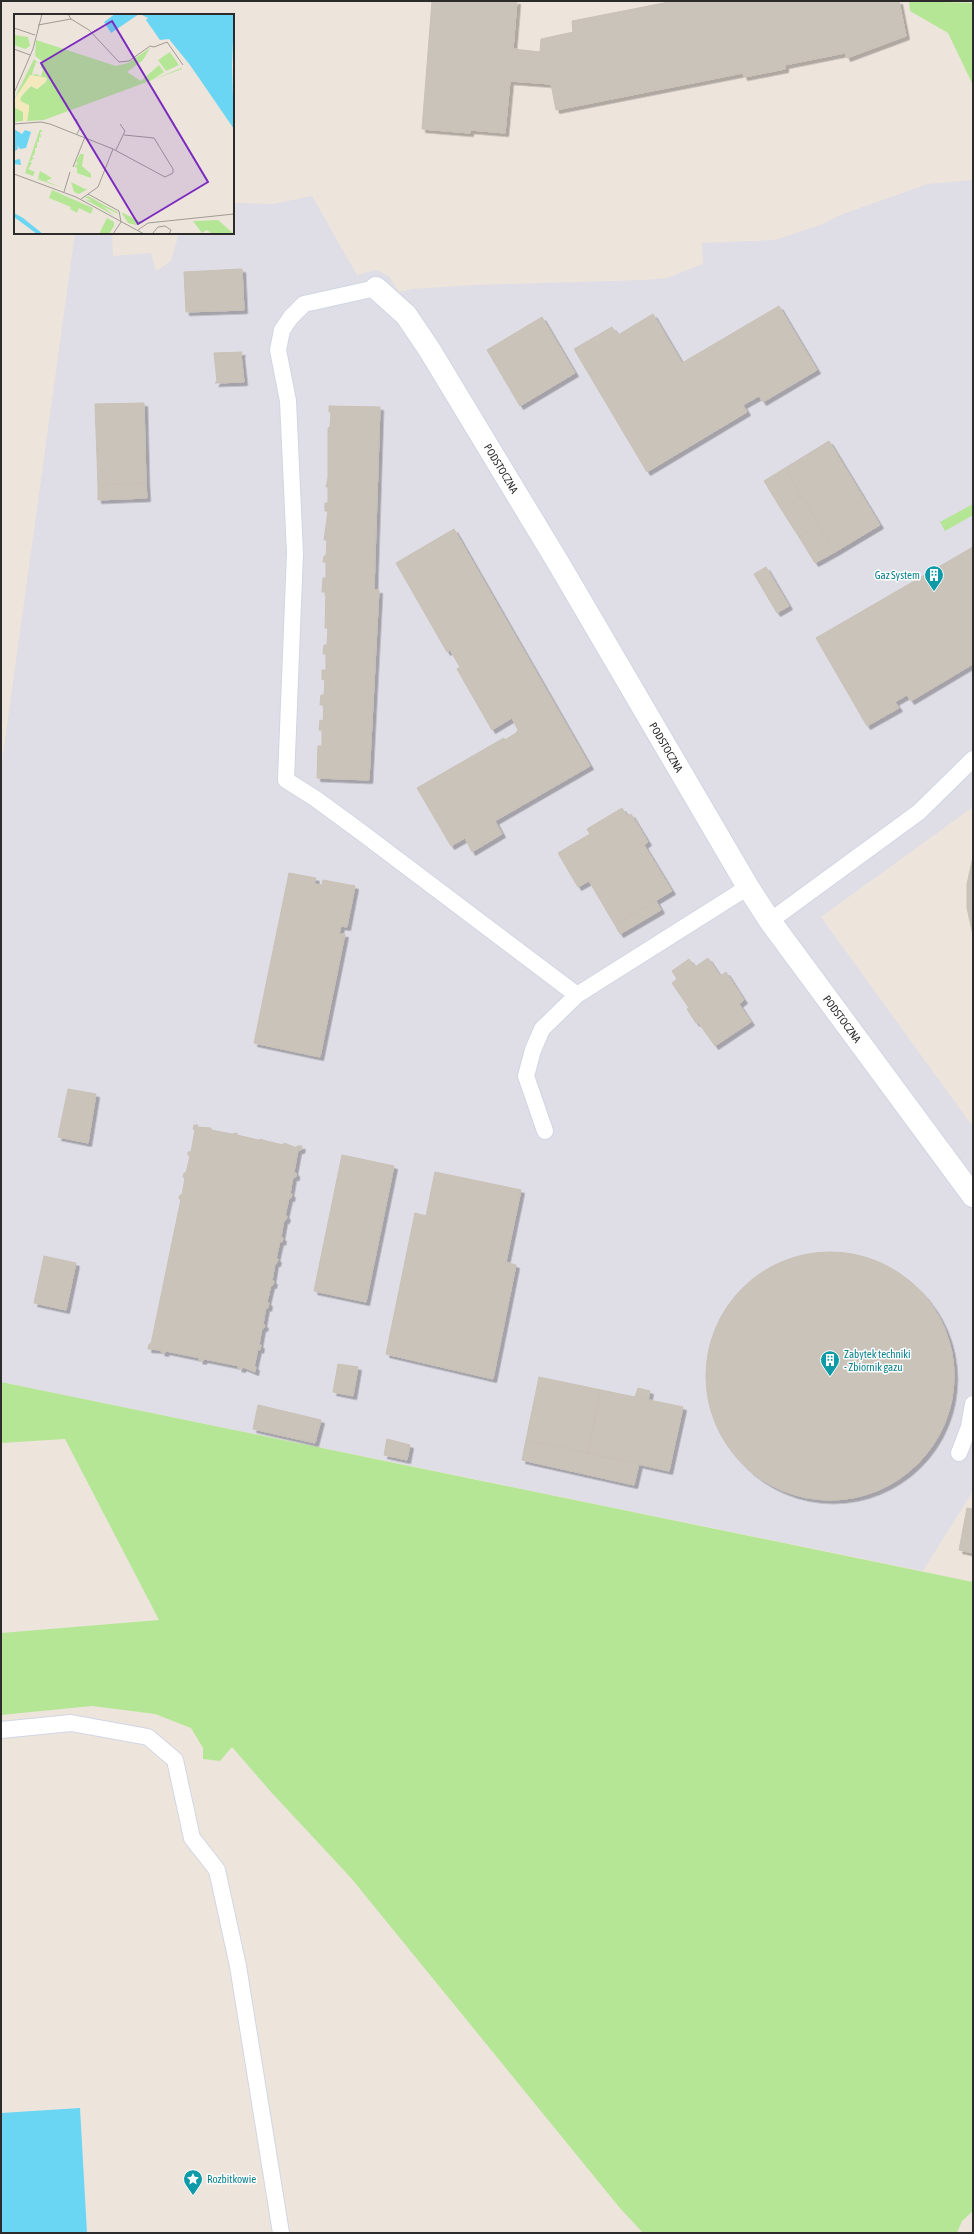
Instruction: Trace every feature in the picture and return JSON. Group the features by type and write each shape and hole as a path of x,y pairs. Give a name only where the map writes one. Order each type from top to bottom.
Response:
{"street":[{"name":"PODSTOCZNA","path":"376,288 406,315 429,349 559,564 748,887 770,920 973,1196"}],"lane":[{"path":"376,288 304,304 291,317 282,330 278,350 288,401 295,553 286,780 316,799 367,836 577,995"},
{"path":"770,920 919,812 973,759"},
{"path":"545,1131 526,1076 533,1050 542,1029 577,995 748,887"},
{"path":"959,1453 969,1427 973,1404"},
{"path":"1,1730 71,1723 148,1737 175,1760 192,1838 217,1870 238,1966 281,2233"}],"shaded area":[{"path":"973,180 973,807 821,917 973,1127 973,1491 923,1571 1,1382 1,769 75,234 112,234 113,256 151,253 156,271 171,261 179,234 234,234 234,203 273,204 312,196 357,275 376,270 389,276 399,292 412,289 474,285 646,280 667,278 703,264 702,243 775,240 820,225 843,214 928,184"}],"green space":[{"path":"909,1 973,3 973,85 948,33 910,11"},
{"path":"973,504 973,515 945,531 940,522"},
{"path":"1,1382 973,1582 973,2211 962,2221 957,2233 643,2233 619,2207 351,1878 271,1792 232,1747 220,1761 203,1759 203,1748 191,1728 155,1714 92,1706 1,1715 1,1633 159,1620 65,1439 1,1443"}],"water":[{"path":"80,2108 87,2233 1,2233 1,2113"}],"building":[{"path":"432,1 517,1 513,49 540,52 541,39 573,32 572,21 674,1 899,1 906,36 847,58 845,53 785,65 785,69 744,77 743,73 556,110 551,84 510,81 505,133 470,130 470,133 422,129"},
{"path":"242,269 244,310 186,312 184,272"},
{"path":"779,306 817,370 763,402 759,396 743,405 747,412 647,472 574,349 612,327 618,335 653,314 682,363"},
{"path":"542,317 575,373 520,406 487,350"},
{"path":"242,352 244,382 215,383 217,381 214,353"},
{"path":"144,403 146,483 98,485 95,404"},
{"path":"329,406 380,407 374,590 379,590 369,780 317,778 318,746 322,746 322,730 319,730 320,720 323,721 324,705 320,705 321,695 324,695 325,679 322,680 322,670 326,670 326,654 323,654 324,645 327,645 328,628 325,628 326,592 322,592 323,578 326,578 326,562 323,562 324,556 326,556 327,540 324,540 328,511 325,511 325,503 328,503 328,487 326,487 328,478 328,428 330,427 331,412 329,412"},
{"path":"829,441 880,525 835,552 785,468"},
{"path":"785,468 802,496 781,509 764,481"},
{"path":"146,483 147,498 98,500 98,485"},
{"path":"802,496 819,525 799,537 781,509"},
{"path":"819,525 835,552 815,563 799,537"},
{"path":"454,529 590,766 495,821 502,834 472,852 465,838 451,846 417,788 504,738 505,740 518,730 512,718 492,730 457,669 460,667 450,650 447,652 396,563"},
{"name":"Gaz System","path":"973,547 973,664 911,701 907,695 895,702 899,708 867,726 816,638"},
{"path":"766,567 789,606 777,613 754,574"},
{"path":"622,808 627,816 631,814 648,842 644,845 672,891 615,925 589,881 578,887 558,853 590,834 587,829"},
{"path":"973,857 973,935 967,908 967,884"},
{"path":"289,873 316,878 314,884 322,885 323,880 355,886 347,927 341,926 339,934 345,934 320,1057 254,1043"},
{"path":"656,901 661,910 620,934 615,925"},
{"path":"708,958 720,976 726,972 744,1000 739,1004 751,1022 715,1046 698,1022 696,1023 687,1009 689,1008 672,983 677,979 672,971 689,959 695,967"},
{"path":"68,1089 96,1094 88,1143 58,1137"},
{"path":"194,1125 198,1125 197,1127 211,1128 211,1130 232,1134 237,1133 237,1135 258,1140 263,1139 262,1140 283,1145 284,1143 297,1148 297,1146 302,1146 301,1150 298,1150 294,1172 296,1173 296,1177 293,1177 290,1194 292,1194 291,1198 289,1198 285,1216 287,1216 286,1220 284,1220 281,1237 283,1238 282,1242 280,1241 276,1259 278,1259 277,1263 275,1263 272,1281 274,1281 273,1285 271,1285 267,1302 269,1303 268,1308 266,1307 263,1324 265,1325 264,1328 262,1328 259,1345 261,1345 260,1350 258,1349 254,1367 256,1367 255,1372 243,1367 242,1369 238,1368 239,1366 204,1359 203,1361 199,1360 200,1358 166,1351 165,1353 161,1352 162,1350 148,1349 149,1344 151,1344 181,1199 179,1199 180,1195 182,1195 185,1178 183,1177 184,1173 186,1173 190,1156 188,1155 188,1152 191,1152 195,1130 193,1129"},
{"path":"342,1155 394,1166 366,1302 314,1291"},
{"path":"435,1172 521,1190 506,1262 516,1265 493,1379 386,1354 415,1213 426,1216"},
{"name":"Zabytek techniki - Zbiornik gazu","path":"830,1252 866,1258 888,1267 908,1280 926,1298 939,1318 948,1340 954,1376 948,1412 939,1434 926,1454 908,1472 888,1485 866,1494 830,1500 794,1494 772,1485 752,1472 734,1454 721,1434 712,1412 706,1376 712,1340 721,1318 734,1298 752,1280 772,1267 794,1258"},
{"path":"44,1256 76,1263 66,1310 34,1303"},
{"path":"338,1364 358,1367 353,1396 333,1392"},
{"path":"539,1377 601,1390 588,1453 526,1440"},
{"path":"638,1388 650,1391 648,1400 635,1397"},
{"path":"601,1390 683,1407 669,1471 588,1453"},
{"path":"258,1405 321,1420 315,1443 253,1429"},
{"path":"387,1439 410,1445 407,1460 384,1455"},
{"path":"526,1440 639,1464 634,1485 522,1460"},
{"path":"967,1508 973,1509 973,1553 959,1550"}],"place":[{"name":"Gaz System","path":"934,592"},
{"name":"Zabytek techniki - Zbiornik gazu","path":"830,1377"},
{"name":"Rozbitkowie","path":"193,2196"}]}
